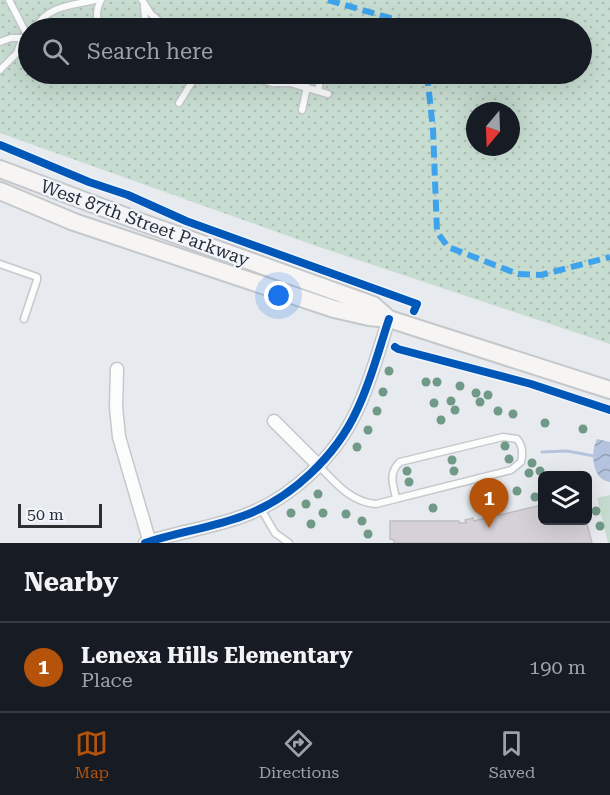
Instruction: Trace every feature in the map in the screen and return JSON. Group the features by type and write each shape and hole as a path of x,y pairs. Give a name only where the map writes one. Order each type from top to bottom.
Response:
{"main road":[{"name":"West 87th Street Parkway","path":"0,169 138,221 373,304 389,319"},
{"name":"West 87th Street Parkway","path":"0,191 74,222 334,309 369,318 389,319 610,390"}],"street":[{"path":"117,369 116,407 119,437 149,542 230,520 261,508 294,488 318,465 339,440 353,418 389,319"},
{"path":"274,421 318,465"}],"lane":[{"path":"9,0 18,18"},
{"path":"40,18 54,10 95,0"},
{"path":"96,18 101,0"},
{"path":"141,1 145,10 145,18"},
{"path":"141,1 156,18"},
{"path":"0,42 18,38"},
{"path":"0,70 18,51"},
{"path":"179,103 191,84"},
{"path":"292,84 328,94"},
{"path":"318,91 319,84"},
{"path":"302,110 307,87"},
{"path":"0,264 37,277 38,280 24,319"},
{"path":"318,465 352,497 376,504 511,470 521,462 521,444 517,439 503,437 400,462 394,467 392,473 396,498"},
{"path":"261,508 275,533 289,543"}],"green space":[{"path":"0,0 610,0 610,344 319,247 0,133"},
{"path":"610,495 610,543 608,543 597,498"}],"water":[{"path":"597,439 610,442 610,482 599,476 594,465"}],"building":[{"path":"538,506 538,525 587,525 592,543 394,543 394,540 390,539 390,521 459,521 459,523 466,523 465,520 473,518 474,521"}],"waterway":[{"path":"542,452 567,451 594,456"}],"marked path":[{"path":"328,0 390,18"},
{"path":"428,84 433,129 437,232 448,247 518,274 541,275 610,257"}],"cycle path":[{"path":"0,145 89,182 128,195 186,221 417,304 414,311"},
{"path":"145,543 243,516 278,499 310,474 337,444 357,410 371,376 389,319"},
{"path":"395,347 531,384 610,410"}],"place":[{"name":"Lenexa Hills Elementary","path":"489,528"}]}
